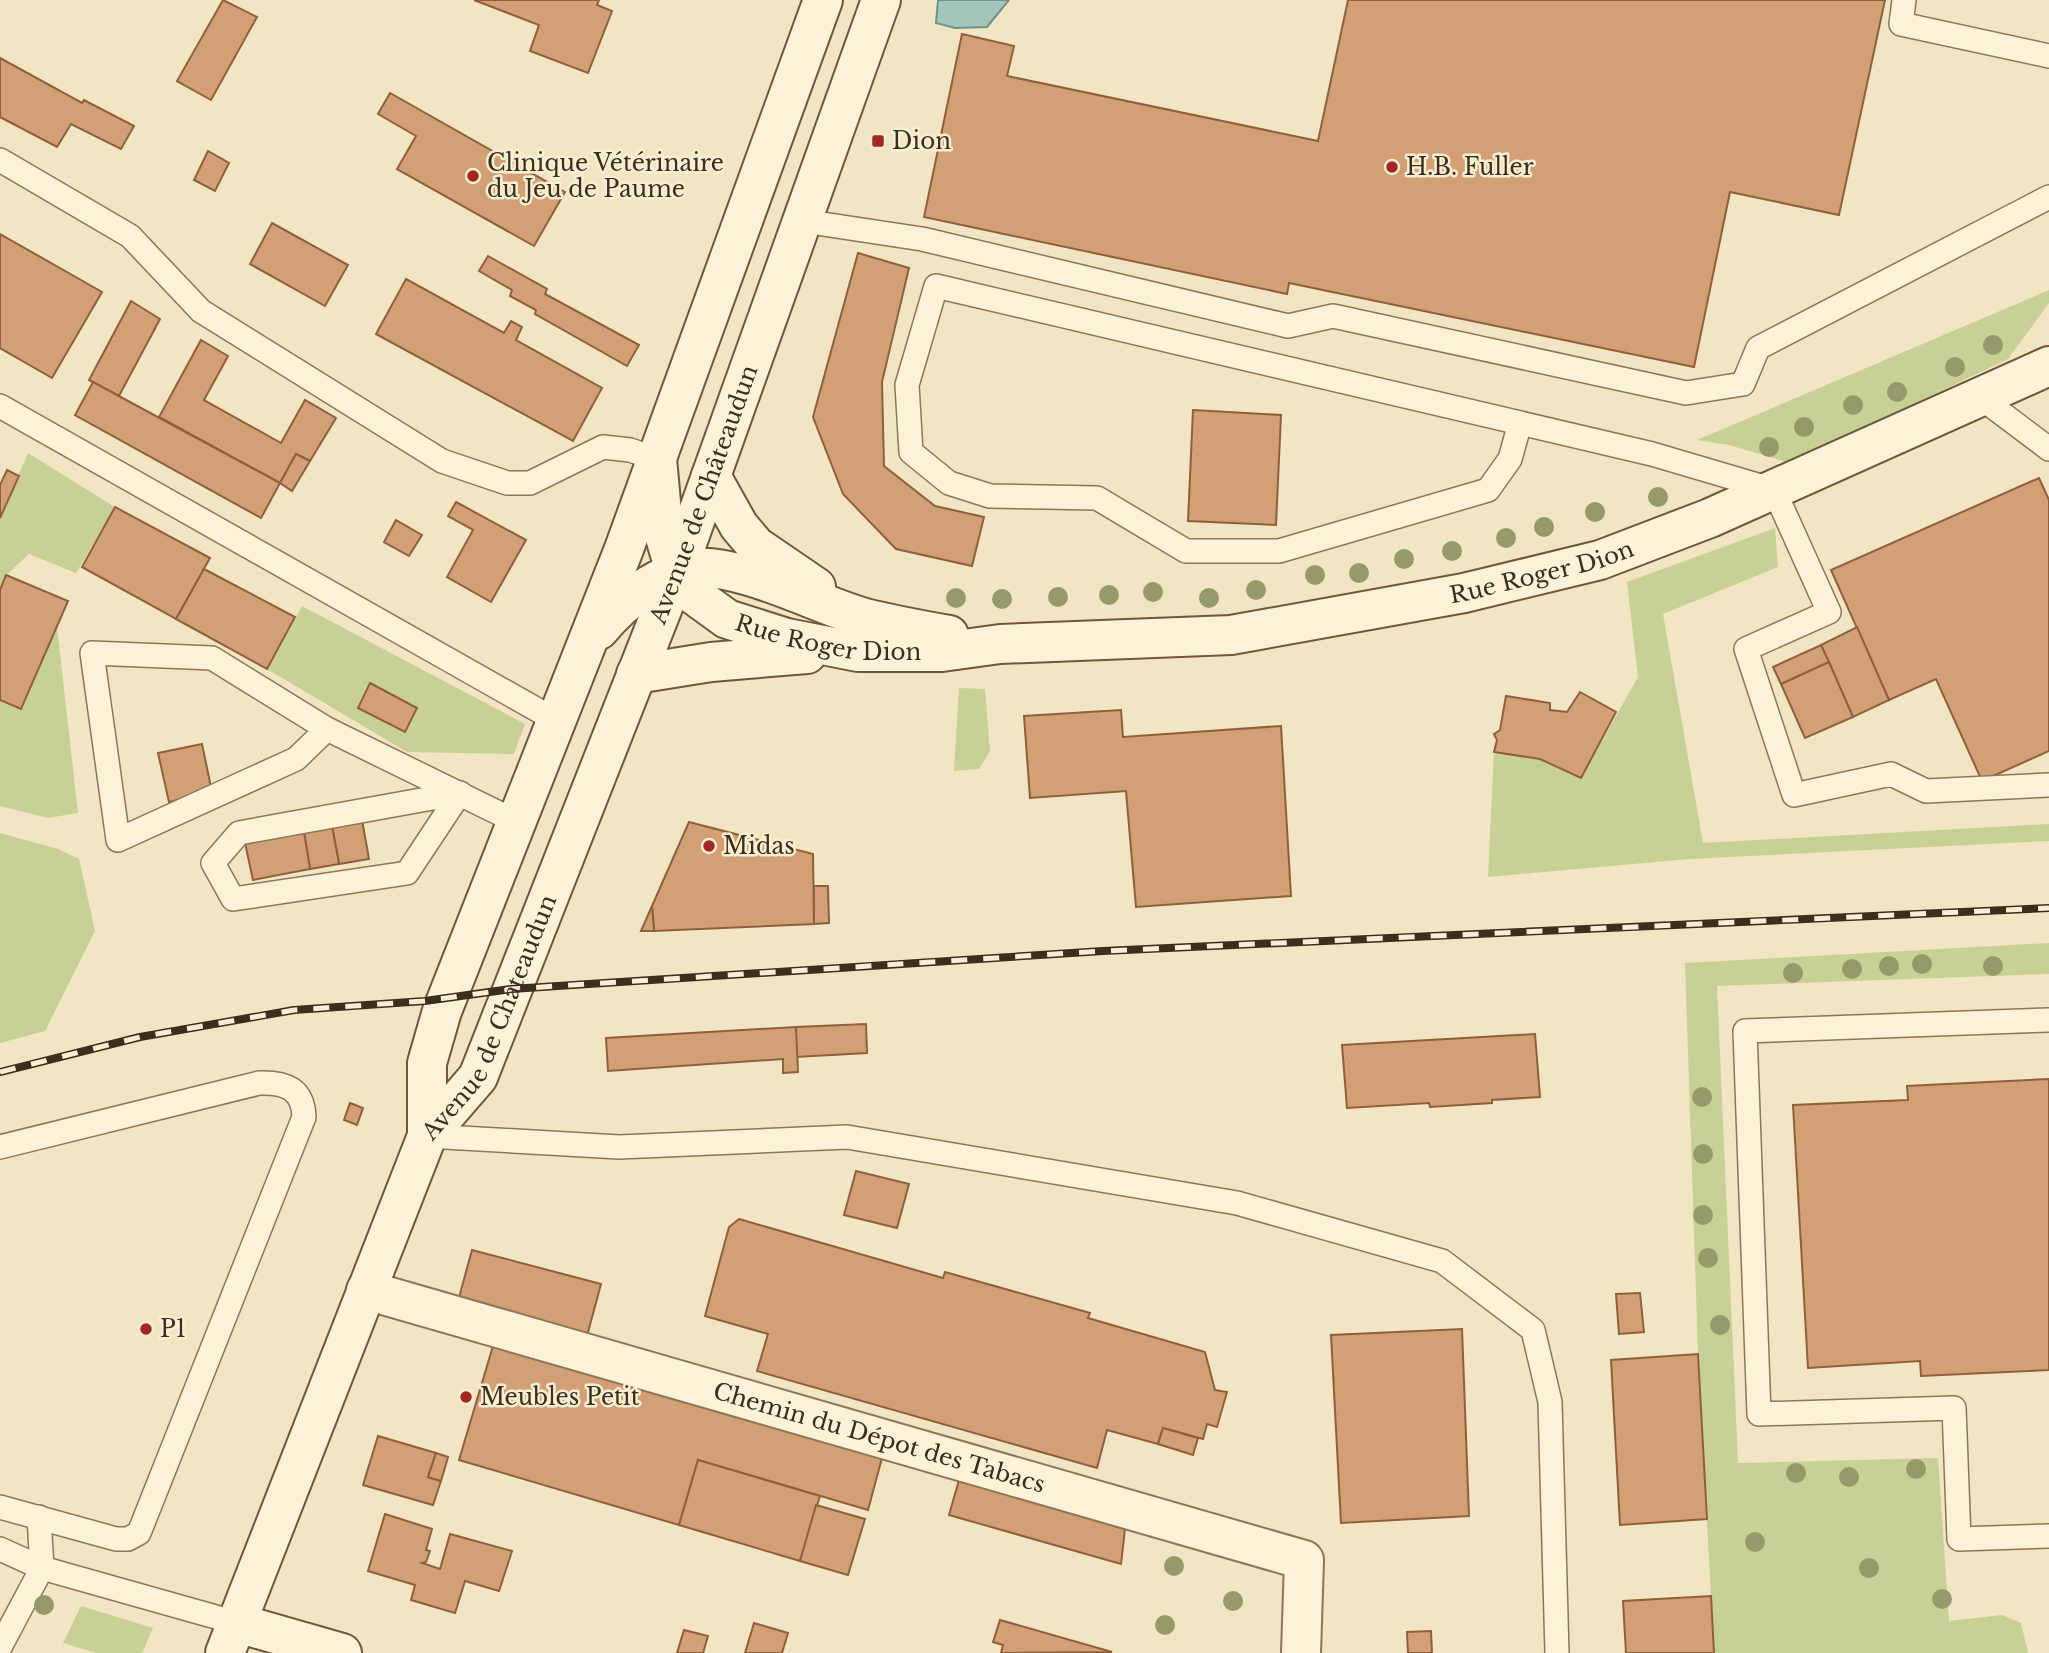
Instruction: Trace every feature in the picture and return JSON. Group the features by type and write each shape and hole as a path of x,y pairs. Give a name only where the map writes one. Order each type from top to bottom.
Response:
{"street":[{"name":"Avenue de Châteaudun","path":"426,1136 427,1063 455,978 588,643 823,0"},
{"name":"Avenue de Châteaudun","path":"426,1136 478,1077 676,574 881,0"},
{"name":"Rue Roger Dion","path":"588,643 612,614 640,591 696,568 725,572 861,635 1000,644 1231,635 1464,593 1600,560 1774,490 2049,366"},
{"path":"657,459 664,534 676,574"},
{"path":"711,476 739,526 756,546 861,635"},
{"path":"636,674 757,657 861,635"},
{"path":"342,1653 231,1638 426,1136"},
{"name":"Chemin du Dépot des Tabacs","path":"366,1290 1304,1560 1301,1653"}],"lane":[{"path":"1904,0 1901,23 2049,56"},
{"path":"0,160 130,236 201,311 442,461 507,483 530,483 603,447 630,450 657,459"},
{"path":"803,221 922,239 1287,326 1333,316 1686,393 1743,384 1758,348 2049,197"},
{"path":"1520,423 1510,459 1488,490 1279,551 1186,551 1097,498 990,496 949,483 911,452 907,385 936,286 1520,423 1652,454 1774,490 1829,612 1746,649 1794,795 1891,774 1926,791 2049,785"},
{"path":"1980,397 2049,449"},
{"path":"0,406 557,721"},
{"path":"327,729 296,759 118,840 92,653 212,658 327,729 517,822"},
{"path":"460,793 407,873 233,899 213,863 239,833 460,793"},
{"path":"2049,1020 1745,1031 1759,1415 1954,1408 1959,1539 2049,1535"},
{"path":"0,1147 259,1083 280,1082 297,1091 303,1102 304,1117 139,1532 128,1539 116,1539 0,1507"},
{"path":"426,1136 619,1147 847,1137 1237,1203 1442,1261 1533,1330 1550,1402 1557,1653"},
{"path":"0,1647 42,1568 39,1517"},
{"path":"0,1549 42,1568 231,1638"}],"green space":[{"path":"2049,290 2049,303 2008,359 1790,463 1729,445 1697,440"},
{"path":"28,453 115,507 76,573 29,554 6,575 0,590 0,518"},
{"path":"1775,528 1778,567 1663,614 1703,843 2049,824 2049,841 1690,859 1488,877 1494,752 1540,759 1581,778 1638,677 1627,582"},
{"path":"302,606 525,724 514,754 407,752 267,669"},
{"path":"57,627 78,813 48,818 0,806 0,700 21,709"},
{"path":"959,688 985,689 990,751 979,769 954,771"},
{"path":"0,833 58,849 79,859 95,931 45,1031 0,1043"},
{"path":"2049,943 2049,974 1717,986 1738,1463 1938,1458 1949,1621 2002,1615 2021,1623 2028,1653 1714,1653 1698,1354 1685,963"},
{"path":"81,1606 153,1628 142,1653 96,1653 63,1643"}],"water":[{"path":"938,0 1009,0 987,27 955,28 936,23"}],"building":[{"path":"223,0 257,17 211,100 177,81"},
{"path":"474,0 599,0 597,5 612,11 588,73 530,51 539,25"},
{"name":"H.B. Fuller","path":"1348,0 1885,0 1839,215 1730,192 1694,367 1289,283 1287,294 924,217 962,34 1014,46 1007,76 1318,141"},
{"path":"0,58 82,103 84,100 134,126 121,149 71,124 57,147 0,117"},
{"name":"Clinique Vétérinaire du Jeu de Paume","path":"390,93 565,192 534,246 397,169 416,136 378,114"},
{"path":"208,151 229,163 215,191 194,180"},
{"path":"272,223 348,265 325,306 250,264"},
{"path":"0,234 102,292 52,378 0,348"},
{"path":"858,253 909,268 882,382 884,466 935,506 984,517 972,566 896,549 843,494 813,417"},
{"path":"488,256 547,289 545,294 639,345 627,366 535,314 536,310 510,296 512,290 479,271"},
{"path":"406,279 504,333 511,321 522,327 516,340 602,388 573,441 376,334"},
{"path":"131,301 160,319 119,396 89,380"},
{"path":"201,340 228,356 204,400 281,443 305,400 336,418 310,461 296,454 280,483 159,417"},
{"path":"93,382 280,483 261,518 75,415"},
{"path":"1193,410 1281,415 1276,525 1188,521"},
{"path":"296,454 310,461 292,491 280,483"},
{"path":"7,470 19,476 0,518 0,485"},
{"path":"2039,478 2049,500 2049,751 1982,781 1936,679 1889,700 1831,570"},
{"path":"456,502 526,540 491,602 447,577 473,530 448,516"},
{"path":"115,507 210,558 176,619 82,567"},
{"path":"396,520 422,535 409,556 384,542"},
{"path":"204,569 295,617 267,669 176,619"},
{"path":"6,575 68,601 21,709 0,700 0,590"},
{"path":"1857,627 1889,700 1853,717 1821,645"},
{"path":"1821,645 1829,662 1781,684 1773,667"},
{"path":"1829,662 1853,717 1805,738 1781,684"},
{"path":"370,683 417,708 405,732 358,708"},
{"path":"1580,692 1616,712 1581,778 1540,759 1494,752 1497,740 1494,734 1500,730 1506,696 1550,703 1550,710 1567,712"},
{"path":"1121,710 1123,737 1281,726 1291,896 1136,907 1126,791 1030,798 1024,716"},
{"path":"202,744 212,792 169,802 158,753"},
{"path":"362,820 369,859 339,864 332,826"},
{"path":"689,822 813,854 814,924 654,931 652,906"},
{"path":"332,826 339,864 310,869 304,832"},
{"path":"304,832 310,869 253,880 245,843"},
{"path":"814,886 828,886 829,923 814,924"},
{"path":"652,906 654,931 641,931"},
{"path":"866,1024 867,1053 796,1057 796,1027"},
{"path":"796,1027 798,1072 783,1073 783,1059 608,1071 606,1038"},
{"path":"1535,1034 1540,1097 1430,1107 1429,1103 1347,1108 1342,1045"},
{"path":"2049,1079 2049,1370 1921,1376 1920,1361 1808,1368 1793,1105 1908,1100 1907,1086"},
{"path":"350,1103 363,1108 357,1125 344,1120"},
{"path":"856,1171 909,1184 897,1228 844,1215"},
{"path":"739,1219 943,1278 945,1272 1090,1313 1088,1318 1205,1352 1215,1390 1227,1392 1217,1427 1207,1424 1203,1439 1163,1428 1158,1444 1107,1430 1097,1468 757,1371 768,1334 705,1316 729,1227"},
{"path":"472,1250 601,1284 587,1336 458,1301"},
{"path":"1640,1293 1644,1332 1619,1334 1616,1294"},
{"path":"1462,1329 1469,1516 1341,1523 1331,1335"},
{"path":"493,1346 882,1458 868,1510 698,1460 679,1525 459,1460"},
{"path":"1698,1354 1707,1519 1620,1525 1611,1360"},
{"path":"1163,1428 1198,1438 1193,1455 1158,1444"},
{"path":"378,1436 436,1453 428,1477 441,1481 433,1505 363,1485"},
{"path":"436,1453 448,1457 441,1481 428,1477"},
{"path":"698,1460 820,1496 800,1561 679,1525"},
{"path":"959,1480 1125,1529 1121,1564 949,1515"},
{"path":"816,1505 865,1519 848,1575 800,1561"},
{"path":"385,1514 432,1529 426,1550 430,1551 426,1562 422,1563 440,1569 450,1534 512,1551 499,1591 465,1581 455,1613 411,1600 415,1585 368,1571"},
{"path":"1711,1596 1714,1653 1626,1653 1623,1601"},
{"path":"1000,1620 1112,1652 1001,1653 1003,1645 993,1642"},
{"path":"754,1623 788,1633 782,1653 745,1653"},
{"path":"684,1630 708,1636 703,1653 677,1653"},
{"path":"1431,1631 1432,1653 1408,1653 1407,1632"}],"railway":[{"path":"0,1072 140,1037 294,1010 425,1001 511,989 1103,951 2049,908"}],"place":[{"name":"Dion","path":"878,141"},
{"name":"H.B. Fuller","path":"1392,167"},
{"name":"Clinique Vétérinaire du Jeu de Paume","path":"473,176"},
{"name":"Midas","path":"709,846"},
{"name":"P1","path":"146,1329"},
{"name":"Meubles Petit","path":"466,1397"}]}
